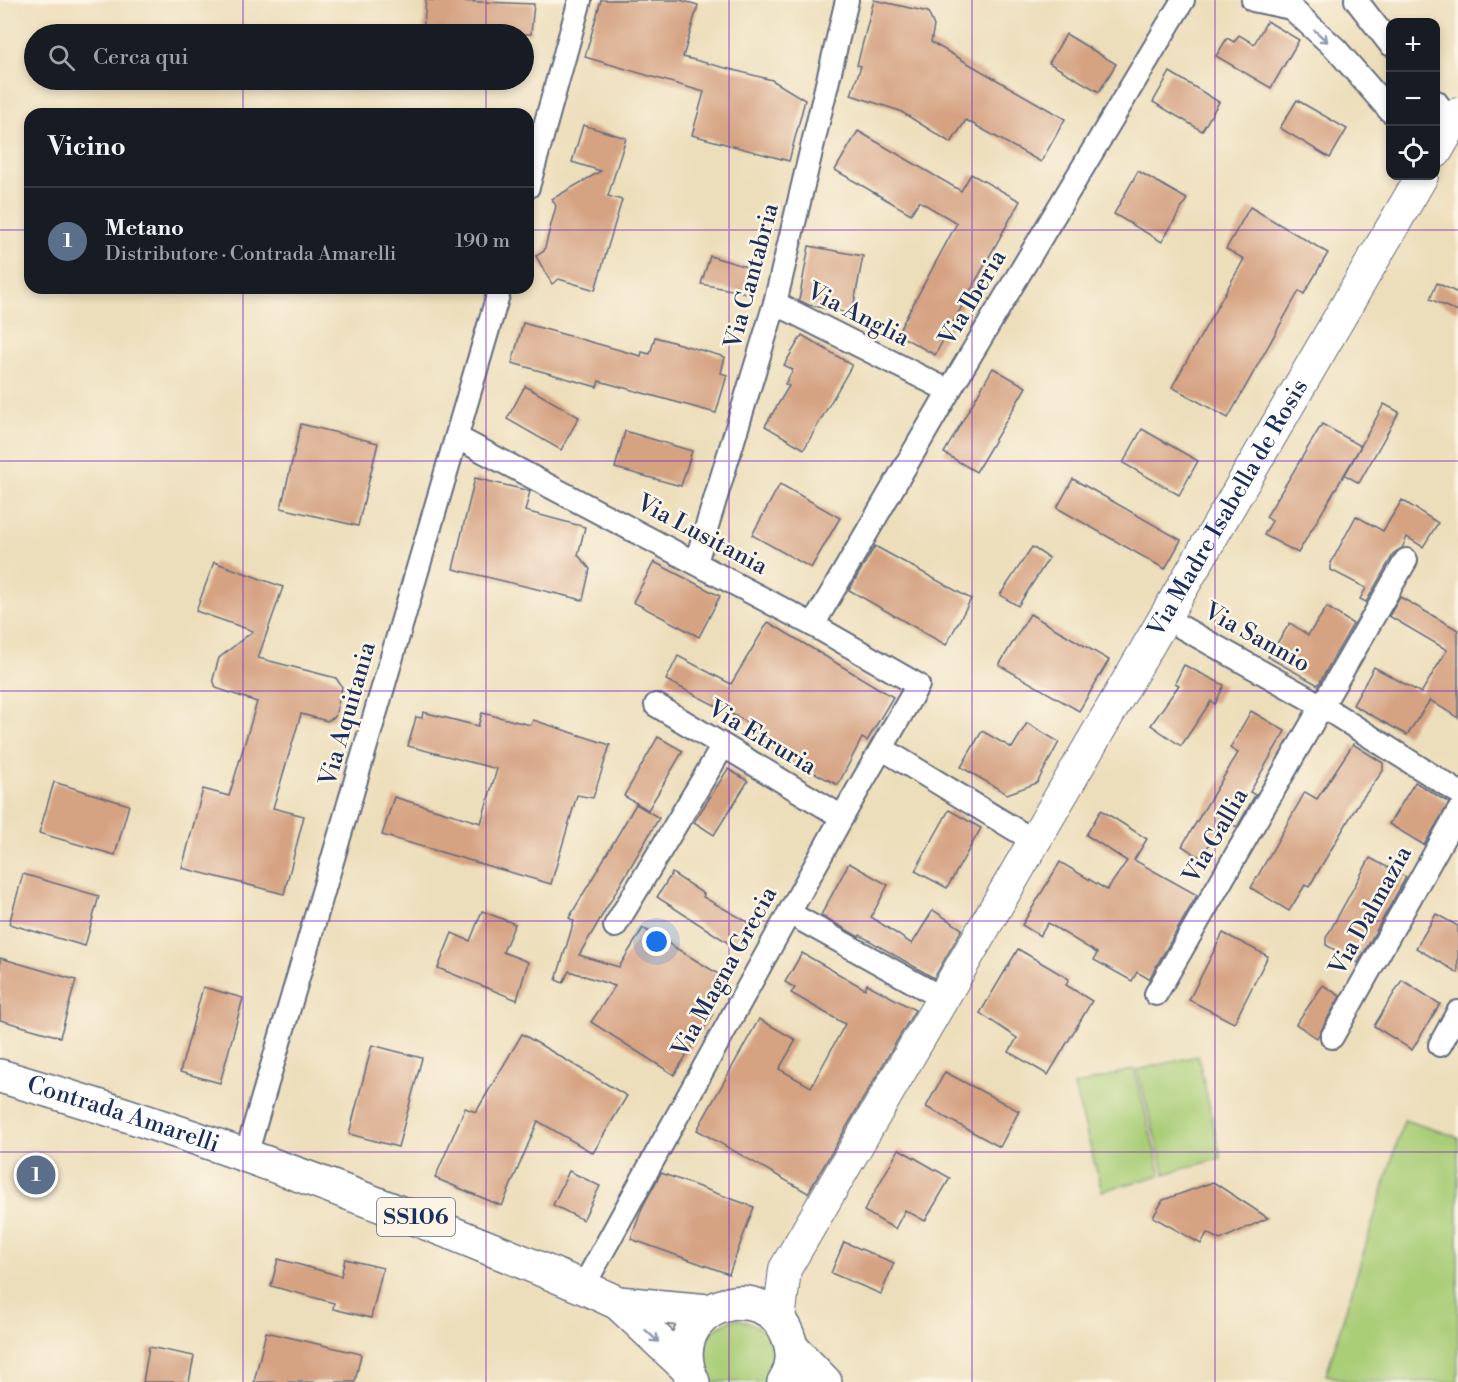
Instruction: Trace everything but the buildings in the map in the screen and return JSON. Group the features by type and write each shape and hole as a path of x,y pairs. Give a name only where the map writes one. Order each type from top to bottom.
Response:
{"main road":[{"name":"Contrada Amarelli","path":"0,1076 109,1108 246,1155"},
{"name":"SS106","path":"246,1155 358,1195 618,1303 690,1377"},
{"name":"SS106","path":"618,1303 724,1306 754,1304 768,1310 825,1382"},
{"name":"SS106","path":"690,1377 685,1351 690,1334 698,1321 724,1306"},
{"path":"784,1382 791,1364 785,1334"}],"street":[{"path":"534,165 580,0"},
{"name":"Via Cantabria","path":"696,562 776,303 847,0"},
{"name":"Via Iberia","path":"813,625 949,391 1183,0"},
{"path":"1253,0 1291,9 1336,49 1386,106"},
{"path":"1356,0 1386,39"},
{"path":"1440,140 1449,113"},
{"name":"Via Madre Isabella de Rosis","path":"724,1306 785,1269 1420,180"},
{"name":"Via Aquitania","path":"246,1155 458,438 498,294"},
{"name":"Via Anglia","path":"776,303 949,391"},
{"name":"Via Lusitania","path":"458,438 696,562 918,685"},
{"name":"Via Sannio","path":"1322,706 1406,560"},
{"name":"Via Sannio","path":"1165,618 1322,706 1458,792"},
{"name":"Via Magna Grecia","path":"583,1287 842,817 918,685"},
{"name":"Via Etruria","path":"656,705 842,817"},
{"name":"Via Gallia","path":"1156,994 1322,706"},
{"path":"615,926 723,746"},
{"path":"882,749 1034,841"},
{"name":"Via Dalmazia","path":"1332,1037 1458,812"},
{"path":"789,913 942,998"},
{"path":"1440,1045 1458,1012"},
{"name":"Via Madre Isabella de Rosis","path":"785,1269 785,1334"}],"green space":[{"path":"1198,1056 1221,1158 1165,1174 1137,1070"},
{"path":"1134,1069 1161,1175 1102,1191 1074,1086"},
{"path":"1404,1120 1458,1137 1458,1378 1457,1382 1350,1382 1326,1375"},
{"path":"736,1319 758,1327 772,1342 775,1361 765,1382 712,1382 706,1372 703,1362 705,1343 716,1328"}],"place":[{"name":"Metano","path":"36,1175"}]}
